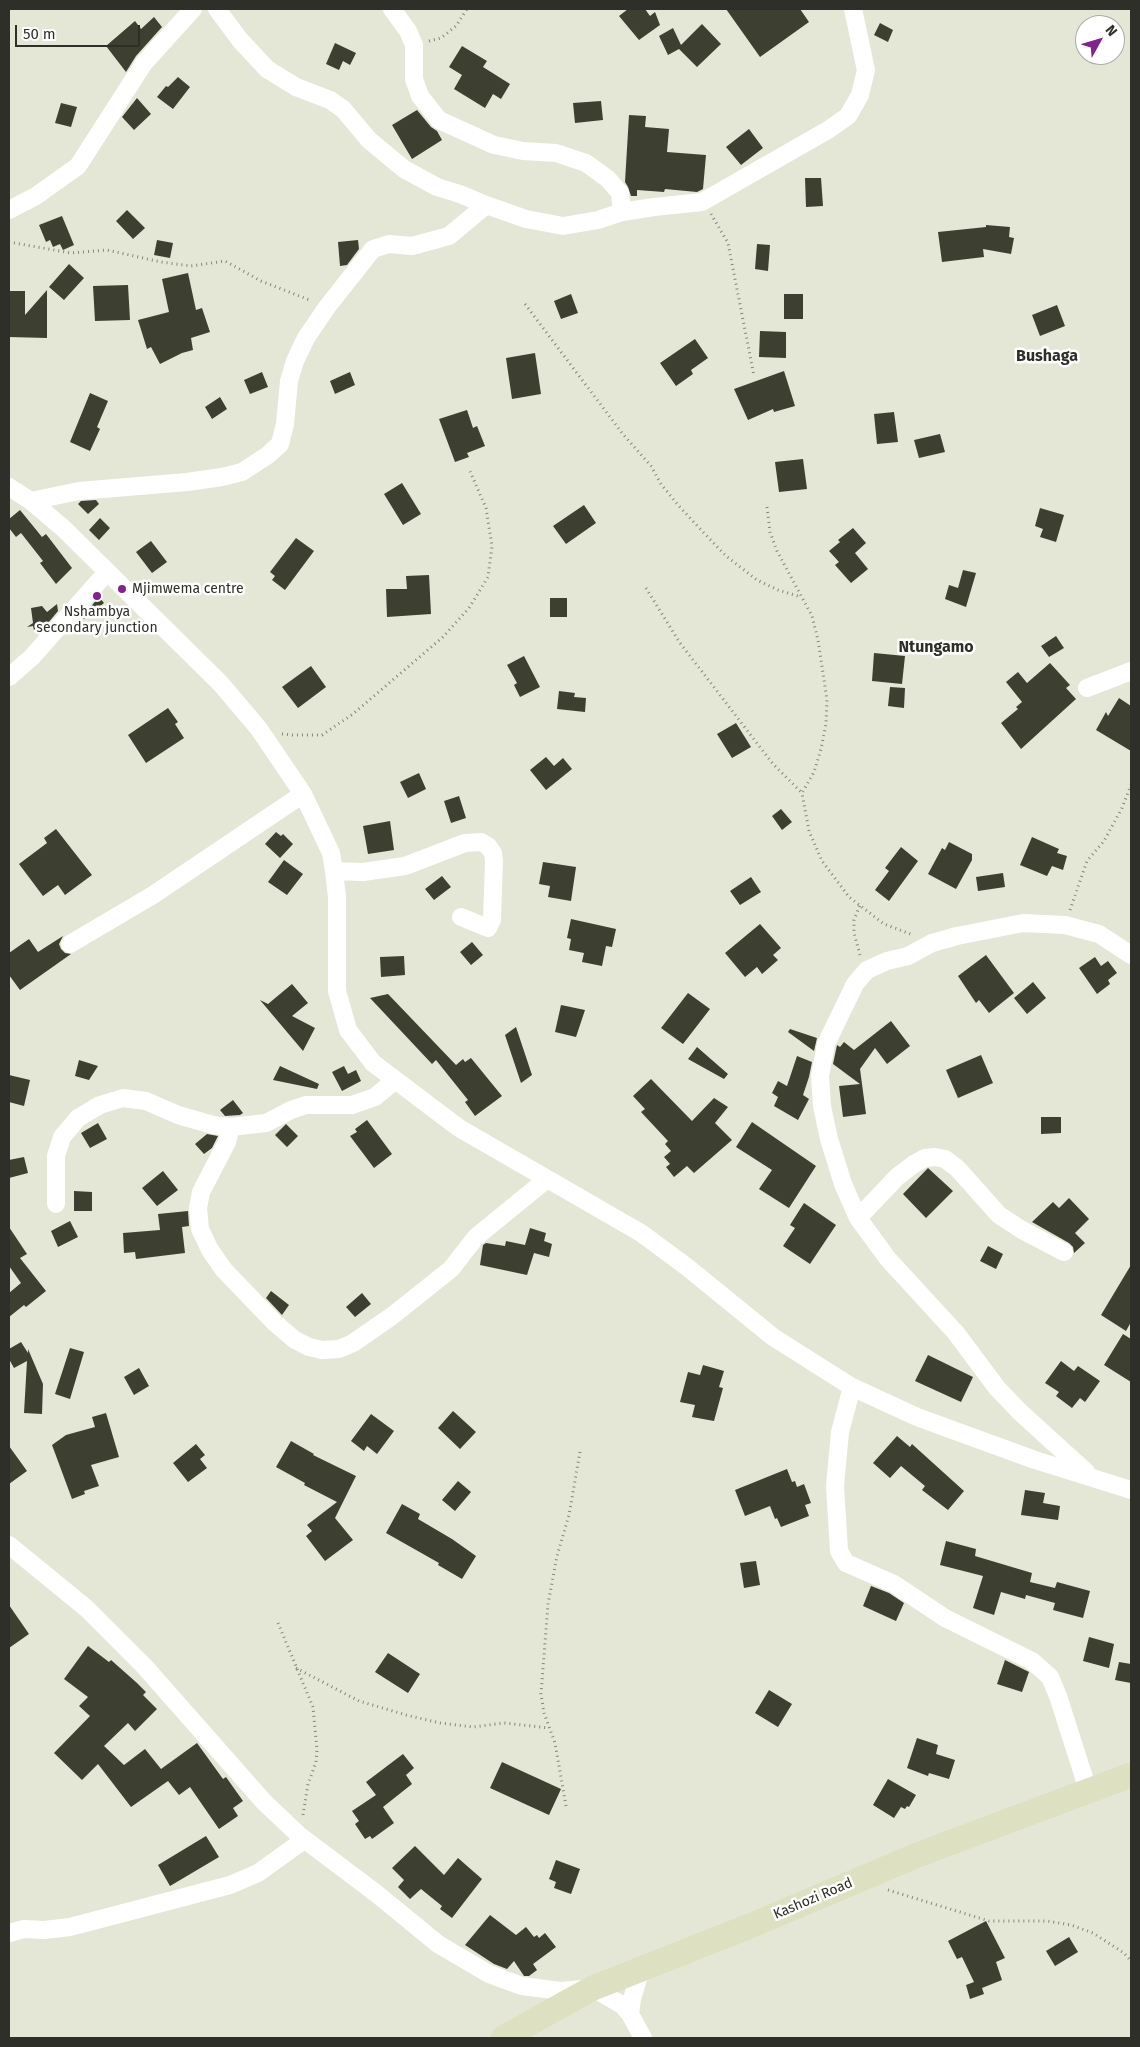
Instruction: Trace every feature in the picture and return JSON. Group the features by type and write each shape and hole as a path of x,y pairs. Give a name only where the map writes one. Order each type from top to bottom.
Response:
{"main road":[{"name":"Kashozi Road","path":"502,2038 593,1988 920,1854 1131,1775"}],"street":[{"path":"9,210 36,196 78,166 144,63 193,9"},
{"path":"217,9 240,40 268,69 296,86 330,100 343,109 369,140 404,170 438,187 486,205 526,219 563,226 598,220 622,212 654,206 702,202 828,130 848,116 860,95 866,70 853,9"},
{"path":"392,9 408,31 414,45 414,79 420,96 439,120 494,145 523,151 556,153 586,163 608,179 620,192 622,212"},
{"path":"31,501 78,491 187,482 242,472 280,444 285,424 289,381 295,361 306,338 327,307 373,249 389,244 412,246 449,236 486,205"},
{"path":"9,487 31,501 87,550 221,684 259,729 303,794 331,853 337,897 337,991 348,1030 373,1063 394,1081 459,1128 641,1234 687,1267 773,1337 852,1387 917,1417 1035,1460 1131,1490"},
{"path":"9,678 32,657 107,572"},
{"path":"1087,688 1131,671"},
{"path":"70,944 153,895 303,794"},
{"path":"334,871 363,872 405,866 465,843 481,842 488,846 494,861 492,920 488,928 461,917"},
{"path":"1092,1477 1020,1412 997,1388 956,1333 888,1259 858,1218 843,1184 829,1139 822,1106 820,1076 826,1044 855,984 867,970 887,961 908,956 932,943 1023,923 1065,925 1099,934 1131,955"},
{"path":"56,1204 56,1156 62,1137 78,1118 100,1105 124,1098 146,1100 178,1115 213,1125 231,1127 266,1123 306,1105 352,1105 375,1097 394,1081"},
{"path":"231,1127 227,1142 201,1192 198,1208 200,1229 210,1250 224,1270 275,1323 295,1340 309,1347 322,1350 339,1349 353,1343 392,1316 451,1269 476,1237 547,1179"},
{"path":"858,1218 897,1177 920,1161 935,1157 945,1159 957,1168 999,1215 1022,1230 1064,1252"},
{"path":"852,1387 840,1432 835,1486 839,1550 846,1563 894,1584 945,1618 1032,1661 1050,1677 1058,1696 1088,1790"},
{"path":"9,1545 86,1608 145,1667 264,1802 302,1838 377,1894 438,1944 489,1974 522,1986 561,1991 593,1988 622,2005 630,2014 643,2038"},
{"path":"9,1934 24,1929 44,1930 70,1927 230,1885 258,1873 302,1838"},
{"path":"630,2014 632,1999 641,1969"}],"path":[{"path":"414,45 441,38 456,26 467,9"},
{"path":"702,202 720,226 728,242 754,376"},
{"path":"9,242 71,253 108,250 161,262 191,266 225,261 261,281 327,307"},
{"path":"525,304 622,433 651,466 661,484 678,506 726,556 757,580 778,590 802,597"},
{"path":"259,729 292,735 322,735 353,714 443,637 469,608 488,577 492,546 486,508 469,469"},
{"path":"767,507 770,532 777,551 802,597 814,624 827,700 826,724 821,749 814,772 802,793"},
{"path":"646,588 680,643 773,764 802,793 808,831 814,847 848,897 884,924 932,943"},
{"path":"1065,925 1087,861 1104,841 1122,808 1131,785"},
{"path":"860,905 854,920 854,932 859,952 867,970"},
{"path":"566,1806 555,1743 544,1713 541,1694 548,1604 580,1452"},
{"path":"278,1623 313,1707 317,1750 316,1762 308,1784 302,1838"},
{"path":"296,1668 359,1701 406,1716 473,1727 504,1723 550,1728"},
{"path":"856,1881 989,1921 1047,1921 1071,1925 1093,1933 1124,1953 1131,1961"}],"building":[{"path":"628,9 645,9 650,16 655,12 660,25 639,40 619,16"},
{"path":"726,9 800,9 809,22 760,57"},
{"path":"154,17 162,27 136,56 126,72 106,46 135,21 141,29"},
{"path":"880,23 893,30 888,42 874,35"},
{"path":"702,24 721,44 697,67 679,49 668,55 659,36 673,28 681,45"},
{"path":"335,43 356,53 350,65 343,61 339,70 326,64"},
{"path":"462,46 487,61 483,67 510,84 501,99 493,94 485,108 454,89 462,75 449,67"},
{"path":"178,77 190,87 173,109 157,97 166,86 168,87"},
{"path":"137,98 151,114 134,130 122,117"},
{"path":"601,101 603,120 575,123 573,103"},
{"path":"61,103 77,107 71,127 55,123"},
{"path":"417,110 431,127 437,131 442,140 412,159 392,125"},
{"path":"629,115 646,116 645,127 669,129 667,152 706,155 703,189 697,192 665,189 664,192 637,190 637,196 631,196 625,182"},
{"path":"749,129 763,148 741,165 726,147"},
{"path":"805,178 821,178 823,206 806,207"},
{"path":"127,210 145,228 133,239 116,221"},
{"path":"62,216 74,245 63,250 60,244 53,247 50,240 46,242 39,225"},
{"path":"986,225 1010,227 1009,237 1014,238 1011,254 983,249 984,257 942,262 938,232 986,227"},
{"path":"157,240 173,243 170,258 154,255"},
{"path":"358,240 359,249 347,265 340,266 338,242"},
{"path":"757,244 770,245 768,271 755,269"},
{"path":"69,264 84,278 64,300 49,287"},
{"path":"188,273 196,310 202,308 210,332 191,338 193,350 182,353 160,364 151,347 147,349 138,320 169,312 162,279"},
{"path":"128,285 130,320 95,321 93,286"},
{"path":"47,290 47,338 9,337 9,291 25,291 25,315"},
{"path":"571,294 578,313 561,319 554,301"},
{"path":"784,294 803,294 803,319 784,319"},
{"path":"1057,305 1065,326 1040,336 1032,315"},
{"path":"760,331 786,332 786,358 759,357"},
{"path":"695,339 708,358 691,370 693,374 676,386 660,363"},
{"path":"535,353 541,394 512,399 506,358"},
{"path":"784,371 795,406 774,412 773,409 748,420 734,389"},
{"path":"262,372 268,387 250,394 244,380"},
{"path":"350,372 355,385 335,394 330,381"},
{"path":"90,393 108,401 97,427 100,429 90,451 70,442"},
{"path":"220,397 227,409 212,419 205,407"},
{"path":"467,410 473,428 477,426 485,446 467,453 469,457 455,462 439,419"},
{"path":"894,412 898,442 877,444 874,414"},
{"path":"940,434 945,452 919,458 914,440"},
{"path":"803,459 807,489 779,492 775,462"},
{"path":"402,483 421,514 403,525 384,494"},
{"path":"96,500 99,504 88,514 78,504 81,501"},
{"path":"584,505 596,523 566,544 553,526"},
{"path":"1040,508 1064,515 1056,542 1040,537 1043,529 1035,526"},
{"path":"20,510 42,537 46,534 72,568 56,584 40,563 43,561 21,533 16,537 9,528 9,519"},
{"path":"100,518 110,528 99,540 89,530"},
{"path":"853,528 866,543 855,553 868,569 851,583 835,565 839,562 829,551 840,542 838,540"},
{"path":"296,538 314,551 285,590 272,580 275,576 270,572"},
{"path":"151,541 167,562 152,573 136,552"},
{"path":"963,570 976,573 966,607 945,599 949,585 958,588"},
{"path":"429,575 431,614 387,617 386,589 407,589 406,576"},
{"path":"99,597 104,603 84,619 82,617"},
{"path":"550,598 567,598 567,617 550,617"},
{"path":"57,604 58,611 43,629 34,630 33,626 27,627 33,623 31,608 42,606 47,612"},
{"path":"1056,636 1064,648 1049,657 1041,646"},
{"path":"874,653 905,656 902,684 872,681"},
{"path":"524,656 540,687 520,697 514,685 517,683 507,665"},
{"path":"1050,663 1070,685 1066,688 1076,699 1021,749 1001,723 1018,709 1016,707 1022,702 1006,682 1018,672 1027,683"},
{"path":"311,666 326,687 298,708 282,687"},
{"path":"890,687 905,688 904,708 888,706"},
{"path":"559,691 575,693 574,697 586,698 585,712 557,709"},
{"path":"1119,698 1131,706 1131,751 1096,730 1106,712 1108,716"},
{"path":"168,708 178,722 175,724 184,738 146,763 128,735"},
{"path":"736,723 751,747 732,758 717,734"},
{"path":"546,757 554,766 563,758 572,769 546,790 530,770"},
{"path":"419,773 426,789 408,798 400,782"},
{"path":"459,796 466,818 451,823 444,801"},
{"path":"781,809 792,822 782,830 772,816"},
{"path":"390,821 394,850 368,854 363,826"},
{"path":"56,829 92,875 65,895 58,885 43,896 19,864 47,843 44,838"},
{"path":"276,832 281,836 283,834 293,844 280,858 265,844"},
{"path":"1032,837 1059,849 1057,853 1067,856 1063,870 1052,866 1047,876 1020,865"},
{"path":"949,842 972,854 972,860 956,889 928,874 942,848 945,850"},
{"path":"901,847 918,861 889,901 875,890 889,871 885,868"},
{"path":"284,860 303,874 287,895 268,882"},
{"path":"543,862 576,867 571,901 548,897 550,886 539,884"},
{"path":"1003,873 1005,887 978,891 976,877"},
{"path":"442,876 451,887 434,900 425,889"},
{"path":"751,877 761,892 740,905 730,891"},
{"path":"571,919 616,929 612,947 606,946 602,966 582,962 584,953 569,950 571,939 567,938"},
{"path":"760,924 781,948 773,955 778,960 762,974 757,967 745,977 725,953"},
{"path":"63,936 59,944 61,949 65,953 71,954 20,990 9,975 9,953 29,939 38,952"},
{"path":"472,942 483,955 471,965 460,952"},
{"path":"986,955 1014,993 989,1013 979,1000 976,1003 958,976"},
{"path":"404,956 405,975 381,977 380,957"},
{"path":"1095,957 1101,966 1108,961 1117,973 1108,980 1110,984 1097,994 1079,968"},
{"path":"1033,982 1046,998 1027,1014 1014,998"},
{"path":"292,984 308,1003 292,1016 315,1028 303,1051 260,1000 268,1004"},
{"path":"688,993 710,1009 683,1044 661,1028"},
{"path":"388,994 456,1065 463,1059 465,1062 471,1058 502,1096 475,1116 465,1102 468,1100 436,1060 432,1064 370,998"},
{"path":"561,1005 585,1010 576,1037 555,1032"},
{"path":"891,1021 910,1046 887,1064 875,1048 860,1069 866,1114 843,1117 839,1086 860,1084 833,1064 837,1045 840,1047 844,1042 854,1050"},
{"path":"516,1027 532,1075 521,1083 505,1035"},
{"path":"790,1029 817,1038 814,1051 788,1032"},
{"path":"697,1047 728,1074 724,1079 688,1059"},
{"path":"981,1055 993,1083 958,1098 946,1070"},
{"path":"797,1056 812,1062 803,1095 809,1099 798,1120 774,1106 778,1097 772,1093 778,1081 787,1086"},
{"path":"79,1060 98,1066 89,1080 75,1076"},
{"path":"280,1066 319,1084 317,1089 273,1080"},
{"path":"344,1066 348,1074 356,1070 361,1081 342,1091 332,1072"},
{"path":"9,1075 30,1080 24,1106 9,1102"},
{"path":"651,1079 692,1121 714,1098 728,1107 715,1123 732,1140 694,1173 687,1166 674,1177 666,1167 670,1164 664,1157 671,1151 665,1144 668,1141 641,1112 645,1109 633,1096"},
{"path":"233,1100 243,1113 225,1116 220,1110"},
{"path":"1041,1117 1061,1117 1061,1133 1041,1134"},
{"path":"367,1120 392,1154 374,1168 350,1136 357,1132 355,1129"},
{"path":"752,1122 816,1166 789,1208 759,1189 772,1170 736,1147"},
{"path":"98,1123 107,1139 90,1148 81,1133"},
{"path":"286,1124 298,1136 287,1147 275,1135"},
{"path":"207,1134 218,1136 212,1148 204,1154 195,1144"},
{"path":"24,1157 28,1173 9,1178 9,1160"},
{"path":"928,1168 953,1191 926,1218 903,1194"},
{"path":"163,1171 178,1190 157,1206 142,1188"},
{"path":"74,1191 92,1192 92,1211 74,1211"},
{"path":"1069,1198 1089,1219 1075,1233 1085,1243 1074,1253 1073,1247 1069,1243 1032,1222 1053,1202 1059,1208"},
{"path":"804,1203 836,1225 810,1264 783,1246 795,1228 790,1225"},
{"path":"188,1211 189,1226 182,1227 185,1253 136,1259 135,1252 124,1253 123,1233 160,1230 158,1214"},
{"path":"70,1221 78,1237 58,1247 51,1231"},
{"path":"9,1227 27,1254 20,1258 46,1291 26,1307 24,1305 9,1317 9,1293 21,1283 9,1266"},
{"path":"530,1228 546,1233 544,1241 552,1244 549,1257 534,1253 527,1275 480,1265 483,1245 486,1243 505,1246 506,1241 525,1245"},
{"path":"988,1246 1003,1254 996,1269 980,1261"},
{"path":"1131,1265 1131,1322 1126,1331 1101,1315"},
{"path":"271,1291 289,1305 282,1315 266,1298"},
{"path":"362,1293 371,1304 355,1317 346,1307"},
{"path":"1123,1334 1131,1339 1131,1382 1104,1365"},
{"path":"21,1342 28,1353 28,1349 43,1384 42,1414 24,1413 27,1361 14,1368 9,1359 9,1349"},
{"path":"70,1348 84,1352 70,1399 55,1394"},
{"path":"928,1355 973,1377 961,1402 915,1381"},
{"path":"1061,1361 1074,1371 1078,1366 1100,1381 1085,1402 1080,1398 1072,1408 1056,1396 1059,1392 1045,1383"},
{"path":"703,1365 724,1371 719,1387 723,1388 714,1421 692,1417 695,1405 680,1402 688,1372 700,1375"},
{"path":"139,1368 149,1386 134,1395 124,1377"},
{"path":"453,1411 476,1432 460,1449 438,1428"},
{"path":"106,1413 119,1457 91,1465 99,1486 84,1491 85,1494 72,1499 52,1445 66,1435 95,1427 92,1417"},
{"path":"371,1414 394,1431 377,1454 367,1446 364,1451 351,1441"},
{"path":"897,1436 910,1447 912,1444 964,1491 948,1510 922,1490 925,1486 901,1466 890,1478 873,1463"},
{"path":"291,1441 313,1455 356,1476 335,1518 353,1540 325,1561 306,1536 312,1531 307,1525 337,1502 304,1485 305,1483 276,1467"},
{"path":"196,1444 205,1455 200,1459 207,1468 188,1482 173,1463"},
{"path":"9,1446 27,1471 9,1484"},
{"path":"787,1469 792,1482 795,1481 797,1487 804,1484 811,1503 805,1505 809,1516 781,1527 777,1518 775,1519 770,1506 745,1516 735,1490"},
{"path":"458,1481 471,1492 455,1511 442,1500"},
{"path":"1025,1490 1045,1493 1043,1503 1060,1506 1058,1520 1021,1515"},
{"path":"402,1504 420,1514 418,1519 476,1556 462,1579 438,1565 439,1563 386,1533"},
{"path":"946,1541 976,1549 975,1556 1032,1573 1030,1582 1055,1588 1057,1582 1090,1591 1083,1618 1053,1610 1055,1603 1026,1595 1025,1599 1001,1592 994,1615 973,1608 983,1576 940,1565"},
{"path":"756,1561 760,1585 744,1588 740,1563"},
{"path":"871,1586 889,1593 904,1603 896,1621 863,1606"},
{"path":"9,1605 29,1634 9,1648"},
{"path":"1089,1637 1114,1644 1109,1668 1083,1661"},
{"path":"88,1646 109,1662 111,1660 137,1683 146,1692 143,1695 157,1709 135,1731 128,1723 104,1746 124,1765 145,1749 161,1769 197,1743 223,1779 226,1777 243,1801 233,1808 238,1816 219,1829 190,1787 179,1795 168,1781 131,1807 98,1764 82,1780 54,1753 90,1716 79,1706 88,1697 64,1679"},
{"path":"388,1653 420,1674 408,1693 375,1672"},
{"path":"1005,1660 1029,1672 1022,1692 997,1684"},
{"path":"1119,1662 1131,1664 1131,1683 1115,1680"},
{"path":"769,1690 792,1704 778,1727 755,1713"},
{"path":"917,1738 938,1745 936,1754 955,1760 949,1779 929,1773 928,1776 907,1768"},
{"path":"403,1754 414,1768 406,1775 412,1784 383,1807 394,1823 372,1839 370,1836 365,1839 355,1824 359,1821 352,1811 376,1795 366,1782"},
{"path":"502,1762 561,1789 549,1815 490,1788"},
{"path":"888,1779 916,1795 909,1807 907,1806 905,1809 901,1807 894,1818 873,1805"},
{"path":"206,1836 219,1857 170,1886 158,1865"},
{"path":"415,1846 444,1875 458,1858 482,1879 452,1918 440,1909 442,1906 421,1889 410,1899 398,1887 404,1880 392,1868"},
{"path":"556,1860 580,1869 571,1894 554,1888 556,1882 549,1879"},
{"path":"490,1915 516,1935 526,1927 534,1937 537,1935 539,1938 545,1933 556,1947 533,1964 537,1970 529,1976 524,1976 514,1961 507,1969 494,1964 465,1945"},
{"path":"986,1921 1005,1958 996,1962 1002,1980 982,1988 984,1994 970,1999 966,1985 974,1982 962,1957 957,1959 948,1941"},
{"path":"1069,1937 1078,1952 1055,1966 1046,1951"}],"place":[{"name":"Mjimwema centre","path":"122,589"},
{"name":"Nshambya secondary junction","path":"97,596"}],"district":[{"name":"Bushaga","path":"1047,357"},
{"name":"Ntungamo","path":"936,648"}]}
